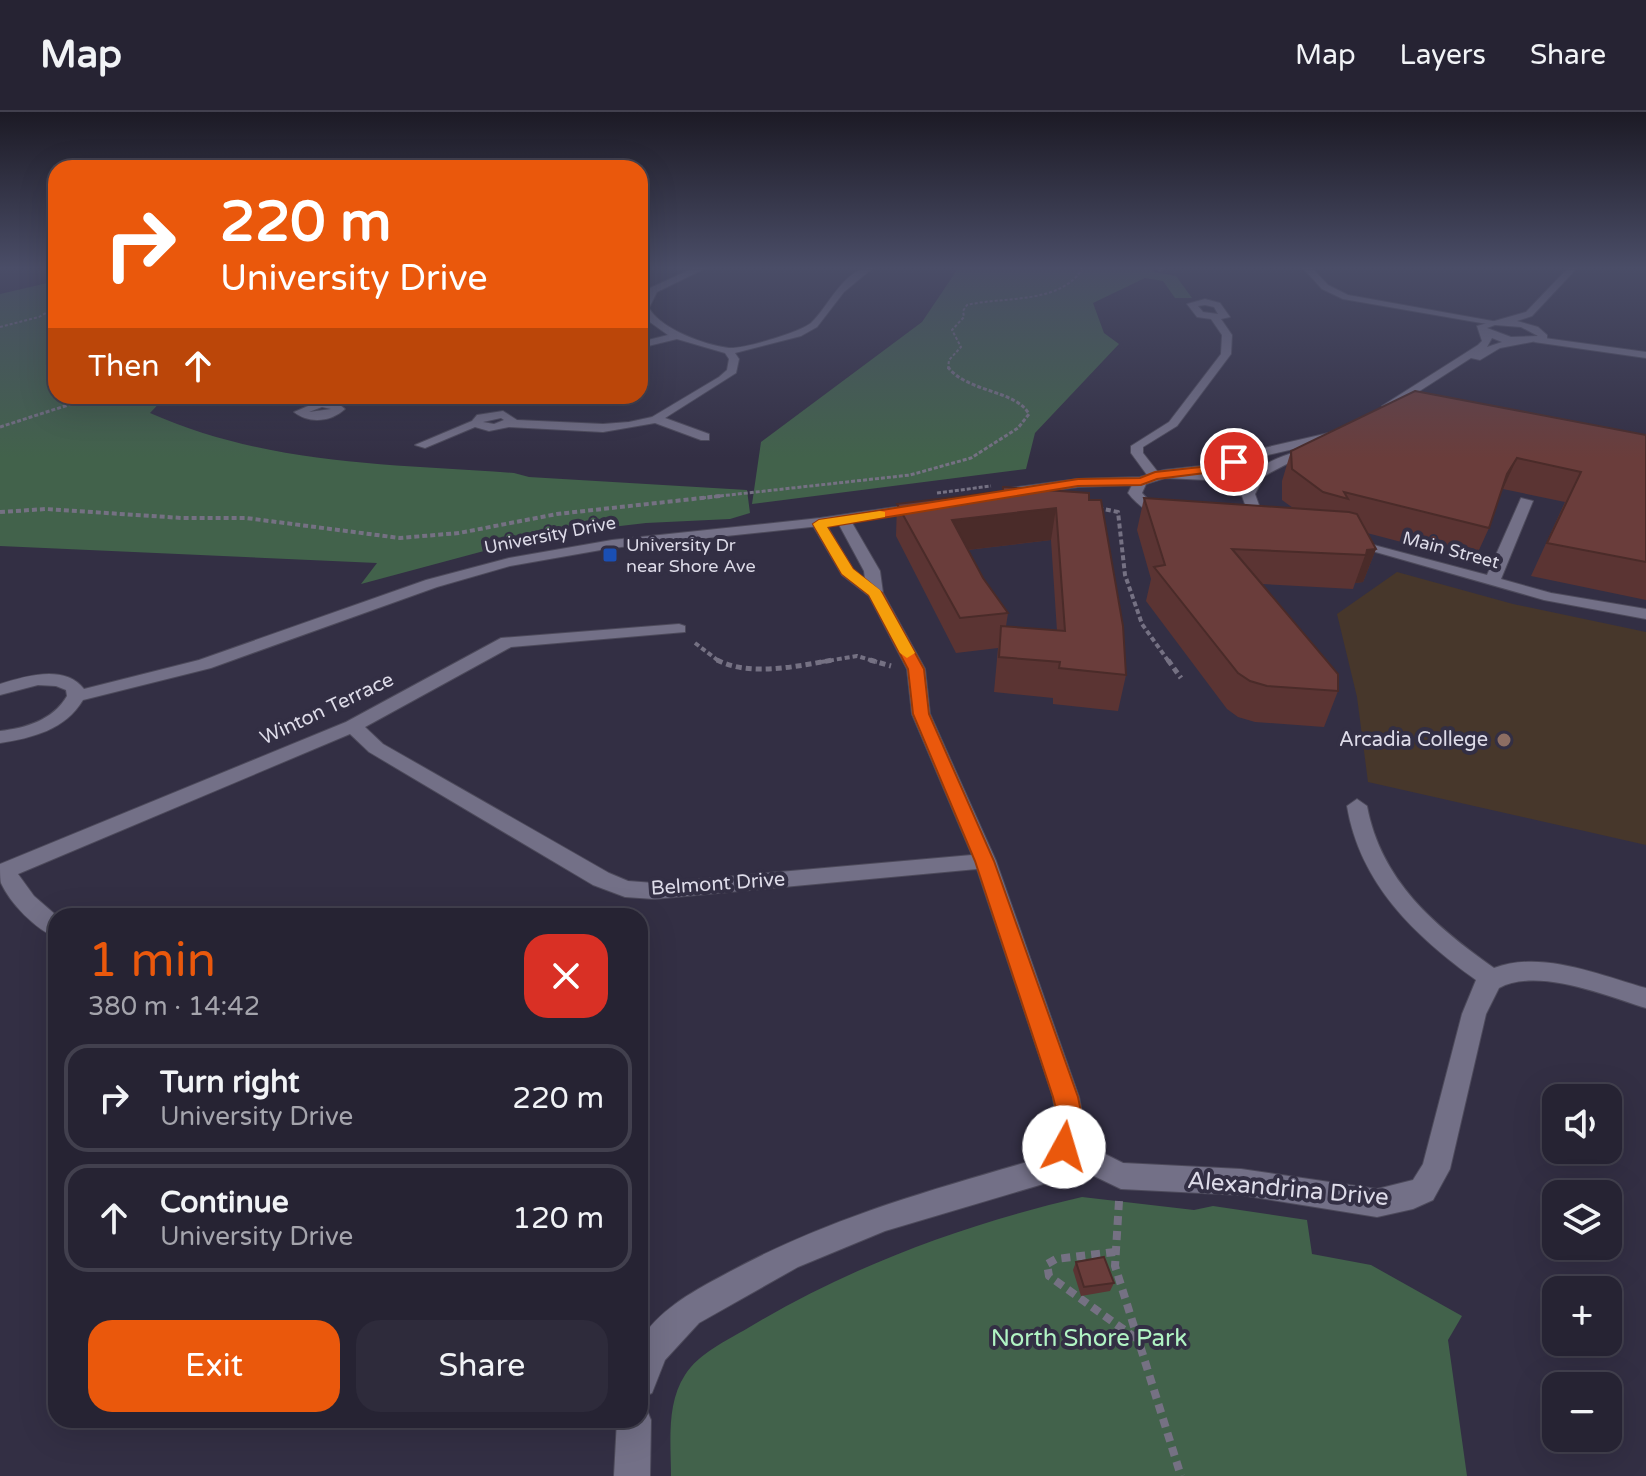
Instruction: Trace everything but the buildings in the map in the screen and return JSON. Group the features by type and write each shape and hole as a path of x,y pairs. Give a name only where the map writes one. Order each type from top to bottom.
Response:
{"street":[{"path":"671,331 729,351 804,331"},
{"path":"1148,478 1137,446 1173,424 1226,354 1227,335 1224,331"},
{"path":"1489,331 1482,347 1377,418 1488,349 1540,334"},
{"path":"1498,331 1520,340"},
{"path":"1516,331 1646,353"},
{"path":"648,343 680,335"},
{"path":"421,445 476,423 481,417 498,414 511,417 508,423 617,428 656,419 732,371 734,359 729,351"},
{"path":"656,419 705,437"},
{"path":"995,494 1221,468 1255,454 1344,434 1261,471 1250,481 1248,494 1255,516 1220,523 1170,517 1119,497 1048,488"},
{"path":"1175,473 1225,481 1248,494"},
{"path":"1146,507 1135,493 1148,478"},
{"path":"1492,582 1526,501"},
{"name":"University Drive","path":"76,696 205,664 351,610 506,563 637,539 819,524 932,506"},
{"path":"648,1361 653,1349 688,1312 787,1256 884,1217 1050,1169 1064,1147 1071,1121 1066,1097 985,861 921,714 916,669 875,593 872,571 844,521"},
{"path":"819,524 847,572 875,593"},
{"name":"Main Street","path":"1328,537 1550,597 1646,614"},
{"name":"Winton Terrace","path":"2,872 353,726 507,642 679,629"},
{"path":"0,690 19,684 54,680 75,688 76,696 62,714 48,723 0,737"},
{"name":"Belmont Drive","path":"353,726 376,748 601,879 625,889 654,891 985,861"},
{"path":"1357,806 1360,830 1367,848 1412,914 1436,938 1492,979 1509,972 1529,970 1646,998"},
{"path":"2,872 26,902 48,921"},
{"name":"Alexandrina Drive","path":"1064,1147 1121,1176 1241,1182 1377,1203 1403,1199 1423,1190 1436,1169 1481,991 1492,979"},
{"path":"632,1476 634,1428"}],"path":[{"path":"0,512 30,508 183,518 251,517 293,526 404,538 445,535 507,520 910,475 971,458 1018,428 1029,414 1017,402 972,386 948,369 949,360 961,347 952,331"},
{"path":"0,427 71,404"},
{"path":"1088,505 1118,512 1125,575 1142,624 1181,678"},
{"path":"679,629 718,661 732,667 790,667 857,656 897,668 916,669"},
{"path":"1121,1176 1115,1266 1181,1476"},
{"path":"1115,1252 1056,1259 1047,1264 1049,1276 1138,1339"}],"shaded area":[{"name":"Arcadia College","path":"1397,572 1513,604 1646,632 1646,845 1368,782 1357,697 1337,614"}],"green space":[{"path":"0,331 48,331 48,404 158,404 150,413 194,430 239,443 329,459 514,473 529,477 747,490 750,513 730,519 646,523 543,535 361,584 377,563 0,546"},
{"path":"910,331 1103,331 1119,344 1035,433 1026,469 752,504 761,442"},
{"name":"North Shore Park","path":"1082,1197 1194,1210 1213,1206 1307,1220 1312,1254 1371,1265 1462,1316 1448,1340 1467,1476 671,1476 672,1411 679,1386 691,1367 714,1348 787,1306 868,1266 995,1220"}],"slow traffic":[{"path":"880,515 819,524 847,572 875,593 907,653"}],"place":[{"name":"University Dr near Shore Ave","path":"610,555"},
{"name":"Arcadia College","path":"1504,740"}],"route":[{"path":"1064,1147 1071,1121 1066,1097 985,861 921,714 916,669 875,593 847,572 819,524 995,494 1078,483 1141,481 1164,474 1221,468 1234,462"}]}
